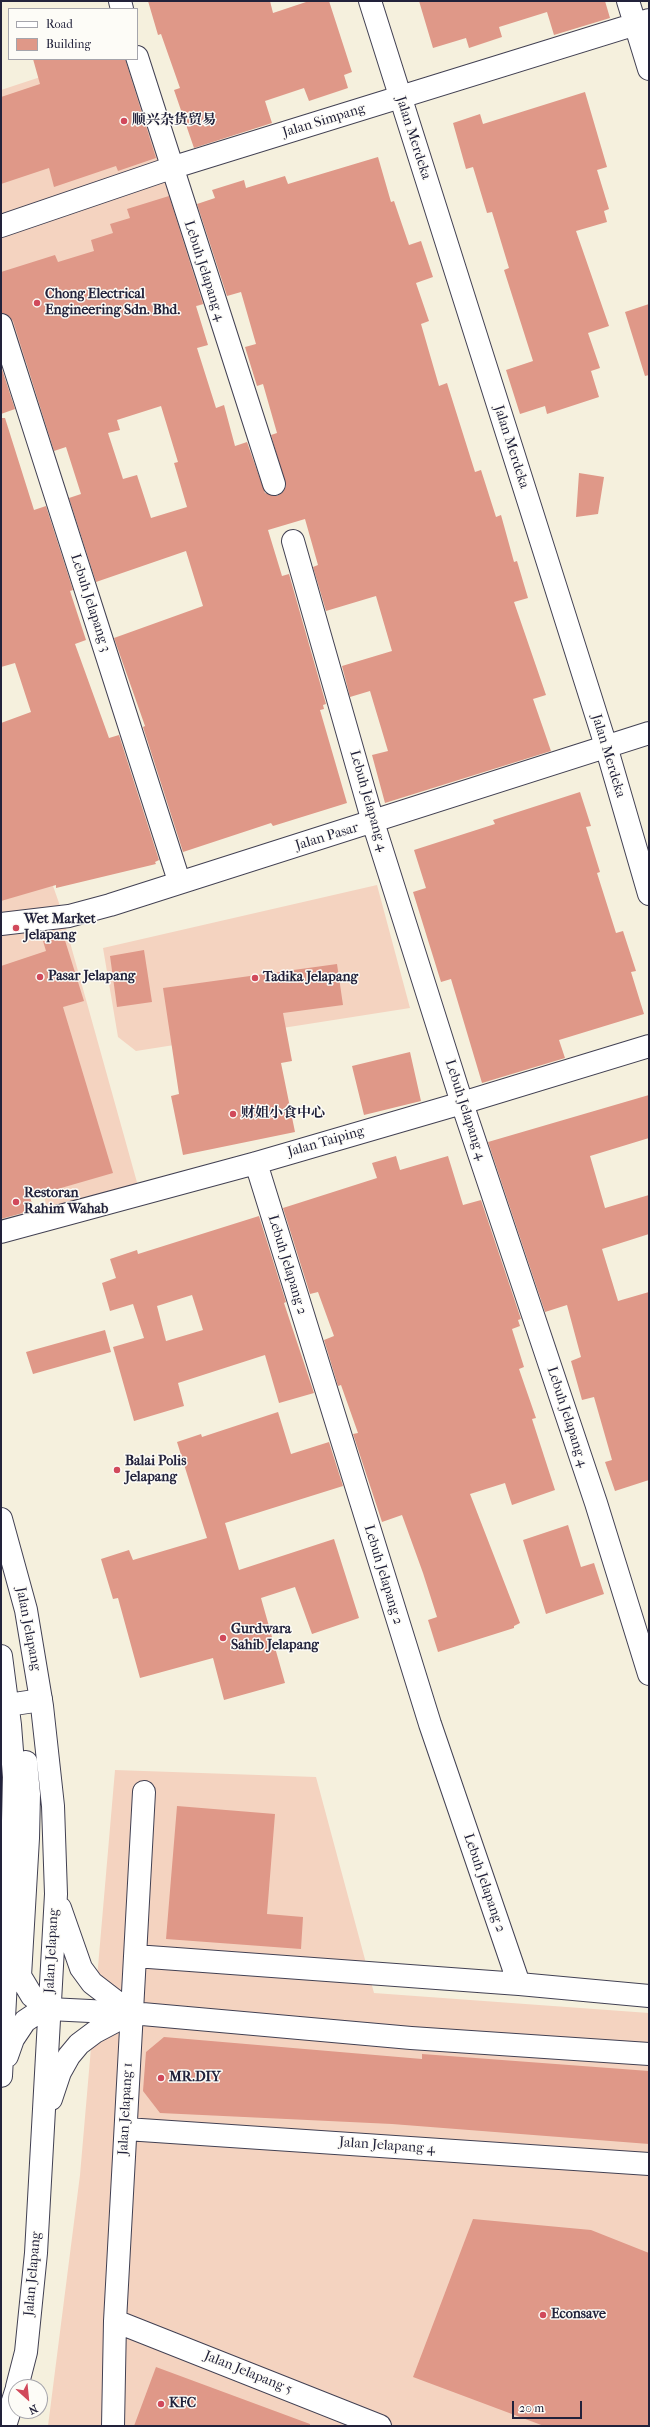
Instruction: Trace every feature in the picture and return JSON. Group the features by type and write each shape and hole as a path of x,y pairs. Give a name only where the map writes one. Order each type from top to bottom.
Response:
{"street":[{"name":"Jalan Merdeka","path":"370,1 606,746 649,894"},
{"path":"628,1 642,22 649,69"},
{"name":"Jalan Simpang","path":"1,226 171,168 642,22"},
{"name":"Lebuh Jelapang 4","path":"138,60 171,168 274,484"},
{"name":"Lebuh Jelapang 3","path":"1,325 179,882"},
{"name":"Lebuh Jelapang 4","path":"293,541 373,822 462,1103 596,1503 649,1674"},
{"name":"Jalan Pasar","path":"1,924 69,916 373,822 649,733"},
{"name":"Jalan Taiping","path":"1,1232 256,1163 462,1103 649,1046"},
{"name":"Lebuh Jelapang 2","path":"256,1163 430,1724 519,1984"},
{"name":"Jalan Jelapang","path":"1,1519 26,1610 41,1700 53,1806 56,1894 43,2122 29,2320 26,2352 19,2379"},
{"path":"1,1656 4,1705 14,1784 1,2076"},
{"path":"4,1705 41,1700"},
{"path":"4,1705 26,1762 29,1794 27,1884 20,1976 32,1996 49,2009"},
{"name":"Jalan Jelapang 1","path":"112,2426 115,2321 144,1792"},
{"path":"56,1894 81,1968 92,1983 132,2013"},
{"path":"135,1956 519,1984 649,1996"},
{"path":"1,2091 6,2061 16,2033 30,2016 49,2009 132,2013 411,2038 649,2054"},
{"path":"43,2122 60,2072 69,2056 79,2044 95,2032 132,2013"},
{"name":"Jalan Jelapang 4","path":"126,2128 649,2164"},
{"name":"Jalan Jelapang 5","path":"115,2321 380,2426"},
{"path":"5,2426 8,2416"}],"shaded area":[{"path":"92,60 137,60 216,300 1,370 1,90"},
{"name":"Pasar Jelapang","path":"1,738 59,903 138,1186 47,1207 1,1050"},
{"name":"Tadika Jelapang","path":"377,885 410,1008 136,1051 118,1037 103,948"},
{"path":"115,1770 316,1777 374,1993 649,2013 649,2426 48,2426 80,2175"}],"building":[{"path":"148,1 270,1 273,13 309,1 329,1 352,72 344,75 348,88 309,101 304,88 265,101 272,123 194,148 174,90 180,88 161,34 158,35"},
{"path":"419,1 605,1 610,18 554,35 547,12 499,27 502,37 469,48 466,38 433,48"},
{"path":"33,60 125,60 156,158 118,171 116,166 54,187 49,168 1,184 1,97 40,84"},
{"path":"585,92 607,167 597,170 609,209 604,211 607,222 576,231 609,326 588,333 600,368 591,371 599,397 547,414 545,406 520,414 506,370 533,361 504,270 509,268 492,212 487,213 473,167 466,169 453,123 480,114 483,124"},
{"path":"378,157 391,202 394,201 409,245 421,241 433,277 416,283 429,321 421,324 439,386 447,383 475,472 481,470 496,517 501,515 514,562 517,561 528,598 514,602 546,695 533,699 551,751 385,803 372,755 388,751 370,691 350,697 342,666 392,651 376,596 326,611 313,567 318,565 305,519 268,530 282,576 289,574 326,704 323,705 324,709 320,710 347,803 273,826 271,823 183,852 143,727 145,726 114,638 203,606 186,551 96,582 69,498 81,494 66,447 54,451 13,321 9,316 1,313 1,272 55,255 58,262 94,251 91,240 113,233 110,224 130,218 127,209 169,196 203,304 196,306 208,345 197,348 216,408 224,405 235,446 247,442 265,493 277,496 283,492 286,486 271,435 277,433 263,384 257,386 245,347 256,344 241,292 227,296 197,204 215,198 212,190 244,180 246,188 285,176 288,184","holes":["161,406 178,462 174,463 187,507 151,518 137,475 123,479 108,433 120,430 117,420"]},
{"path":"649,304 649,375 645,376 625,312"},
{"path":"1,366 15,409 1,414"},
{"path":"1,418 5,418 34,510 46,506 73,590 70,591 86,640 75,644 109,738 119,735 159,860 155,862 156,864 56,888 56,885 1,901 1,723 31,712 15,663 1,667"},
{"path":"579,473 604,477 598,514 576,517"},
{"path":"580,792 591,826 586,827 600,872 597,873 616,933 623,931 636,971 631,972 644,1014 559,1040 565,1058 482,1083 451,979 441,982 413,892 426,888 414,850 495,824 493,820"},
{"path":"63,934 84,1001 63,1007 113,1173 30,1197 34,1210 1,1219 1,966 46,951 43,941"},
{"path":"144,950 152,1002 117,1007 110,956"},
{"path":"337,964 343,1005 283,1013 292,1061 281,1063 295,1132 183,1155 171,1096 179,1094 163,988"},
{"path":"410,1052 421,1101 364,1115 352,1066"},
{"path":"649,1095 649,1138 590,1156 605,1208 649,1195 649,1234 602,1249 618,1301 649,1292 649,1480 615,1491 605,1462 612,1460 594,1397 582,1400 571,1361 581,1357 567,1305 545,1312 488,1142"},
{"path":"396,1156 400,1170 448,1156 463,1205 481,1200 521,1319 518,1320 520,1326 512,1329 524,1367 519,1369 536,1418 532,1419 555,1490 512,1505 505,1483 470,1494 520,1623 514,1626 514,1628 438,1652 428,1620 437,1617 423,1573 402,1515 382,1522 353,1434 358,1433 341,1385 338,1386 324,1340 334,1336 318,1292 310,1294 283,1208 377,1178 372,1163"},
{"path":"259,1216 286,1302 284,1303 314,1393 279,1403 265,1355 178,1383 184,1406 134,1421 113,1347 144,1338 133,1304 110,1311 102,1283 116,1278 110,1259 137,1250 138,1254","holes":["192,1295 203,1330 166,1341 157,1306"]},
{"path":"105,1330 111,1352 33,1374 26,1352"},
{"path":"278,1412 291,1454 329,1442 343,1486 225,1523 239,1570 334,1539 359,1618 312,1634 295,1587 261,1598 285,1683 224,1700 213,1658 140,1678 118,1598 113,1599 101,1559 129,1550 133,1560 207,1538 177,1442 201,1434 202,1437"},
{"path":"568,1525 581,1567 594,1563 604,1594 546,1614 523,1540"},
{"path":"177,1806 275,1814 267,1914 303,1917 301,1949 166,1939"},
{"path":"164,2037 422,2059 422,2054 649,2071 649,2144 392,2124 160,2113 143,2091 146,2052"},
{"name":"Econsave","path":"473,2219 591,2230 649,2253 649,2426 544,2426 413,2377"},
{"path":"156,2367 310,2424 310,2426 134,2426"}],"place":[{"name":"顺兴杂货贸易","path":"124,121"},
{"name":"Chong Electrical Engineering Sdn. Bhd.","path":"37,303"},
{"name":"Wet Market Jelapang","path":"16,928"},
{"name":"Pasar Jelapang","path":"40,977"},
{"name":"Tadika Jelapang","path":"255,978"},
{"name":"财姐小食中心","path":"233,1114"},
{"name":"Restoran Rahim Wahab","path":"16,1202"},
{"name":"Balai Polis Jelapang","path":"117,1470"},
{"name":"Gurdwara Sahib Jelapang","path":"223,1638"},
{"name":"MR.DIY","path":"161,2078"},
{"name":"Econsave","path":"543,2315"},
{"name":"KFC","path":"161,2404"}]}
